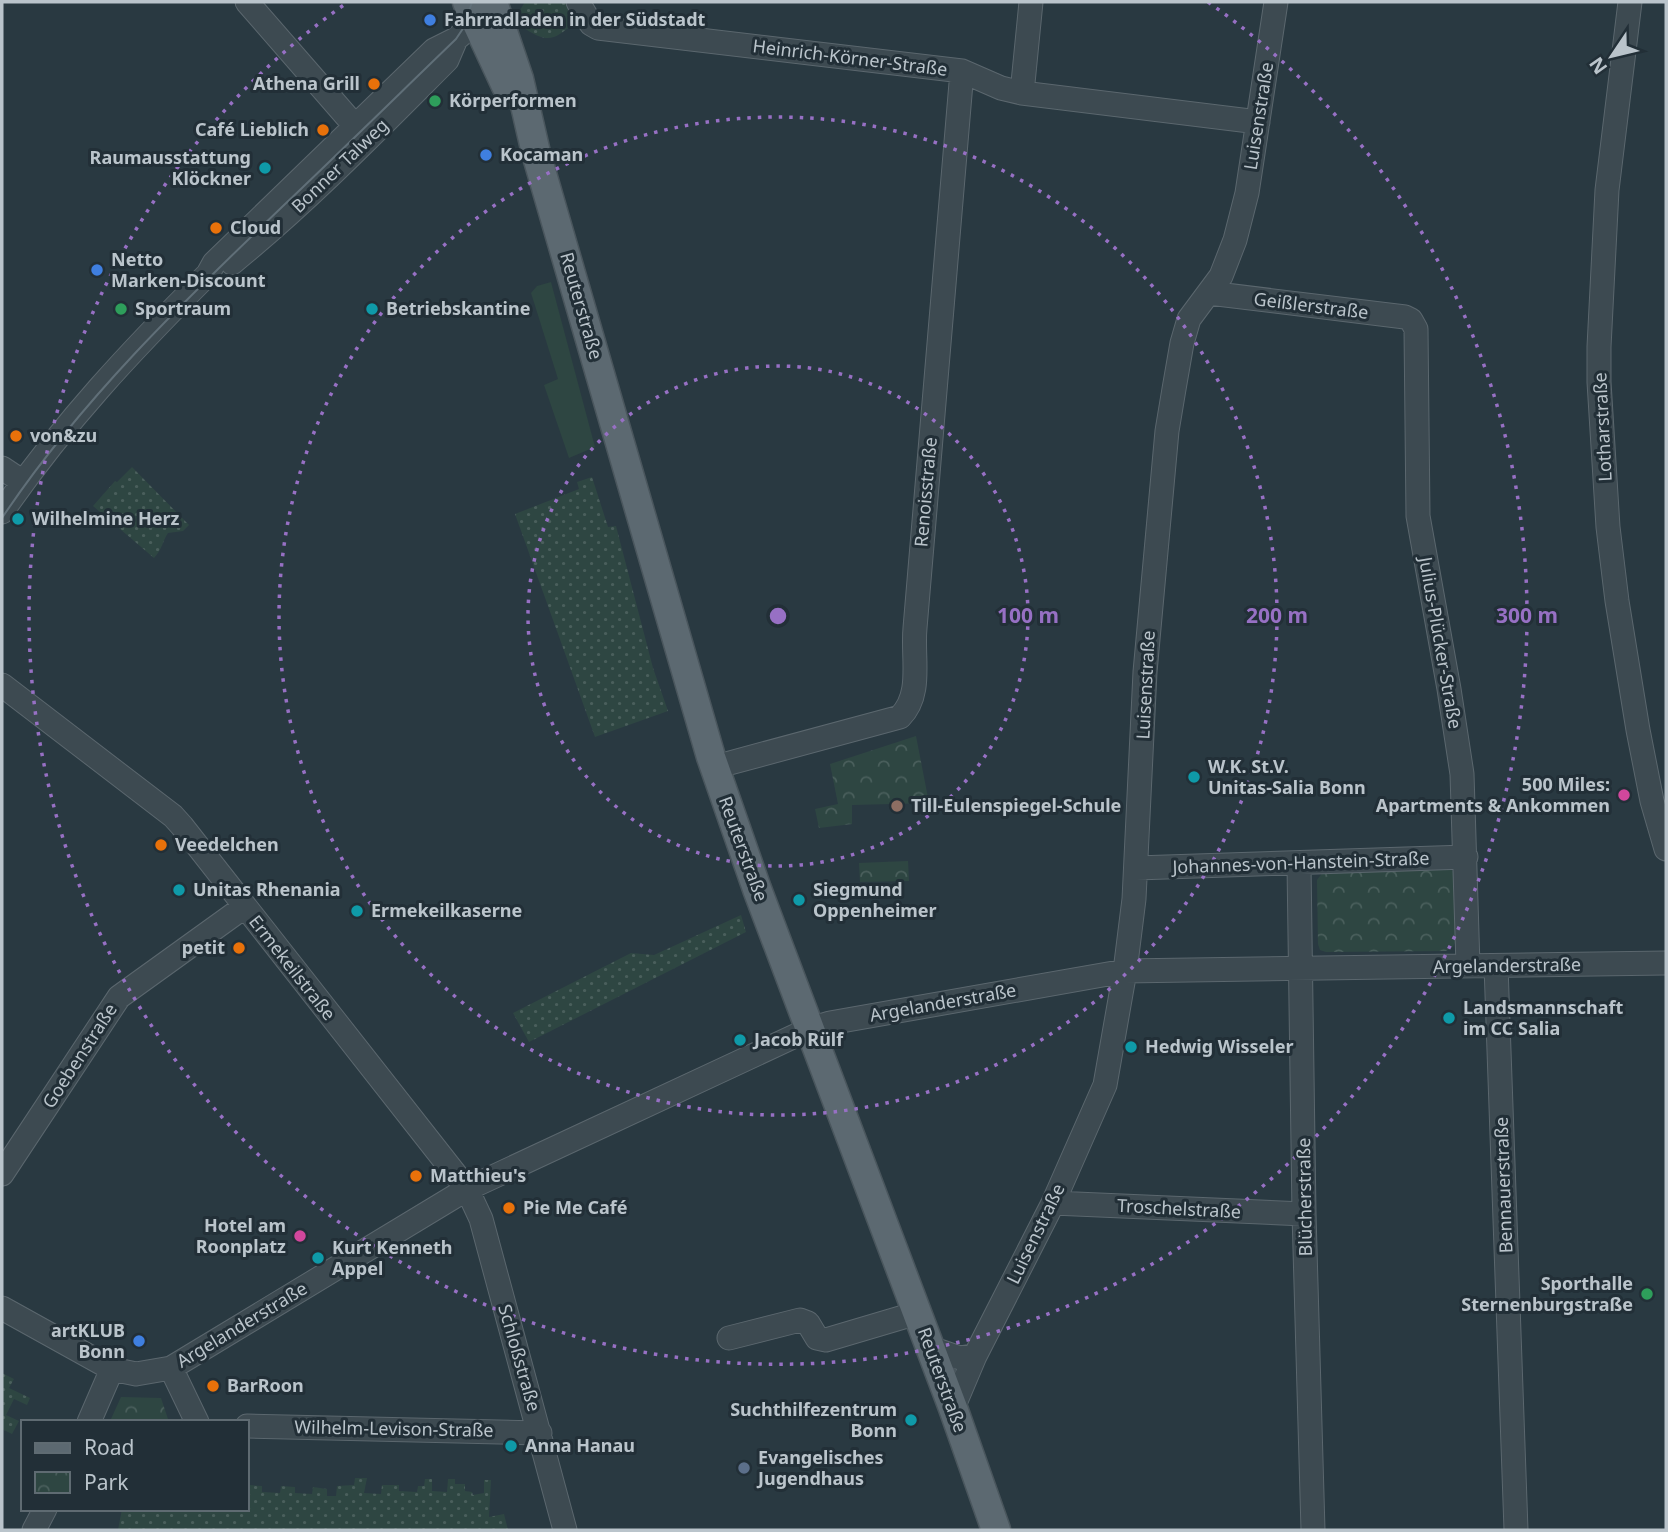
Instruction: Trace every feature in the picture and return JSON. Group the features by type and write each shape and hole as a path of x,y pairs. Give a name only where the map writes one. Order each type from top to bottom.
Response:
{"main road":[{"name":"Reuterstraße","path":"481,12 519,79 536,153 655,569 715,767 996,1530"}],"street":[{"path":"247,2 355,126"},
{"name":"Heinrich-Körner-Straße","path":"578,2 591,24 598,28 962,71 1001,88 1022,93 1258,122"},
{"path":"1022,93 1031,2"},
{"name":"Luisenstraße","path":"953,1408 975,1356 1053,1203 1105,1085 1125,971 1136,868 1145,673 1167,431 1182,343 1189,319 1221,276 1235,240 1247,193 1276,2"},
{"name":"Lotharstraße","path":"1630,2 1607,190 1599,347 1600,382 1608,527 1617,601 1652,801 1666,849"},
{"name":"Bonner Talweg","path":"2,512 97,388 208,274 214,263 434,50 481,12"},
{"name":"Bonner Talweg","path":"208,274 227,267 285,220 447,60 481,12"},
{"name":"Renoisstraße","path":"715,767 901,717 912,702 915,690 913,649 962,71"},
{"name":"Geißlerstraße","path":"1209,293 1405,317 1411,320"},
{"name":"Julius-Plücker-Straße","path":"1411,320 1416,329 1418,516 1462,774 1468,966"},
{"path":"2,468 23,482"},
{"name":"Ermekeilstraße","path":"2,685 173,816 467,1189"},
{"name":"Johannes-von-Hanstein-Straße","path":"1136,868 1466,858"},
{"name":"Blücherstraße","path":"1299,865 1304,1214 1313,1530"},
{"name":"Goebenstraße","path":"2,1174 119,997 244,907"},
{"name":"Argelanderstraße","path":"112,1368 136,1374 171,1367 467,1189 810,1029 845,1020 1125,971 1666,963"},
{"name":"Bennauerstraße","path":"1496,966 1517,1530"},
{"name":"Schloßstraße","path":"467,1189 481,1219 565,1530"},
{"name":"Troschelstraße","path":"1053,1203 1304,1214"},
{"path":"2,1308 112,1368 90,1420"},
{"path":"729,1338 800,1320 808,1323 817,1338 826,1340 917,1313"},
{"path":"931,1348 960,1358 975,1356"},
{"path":"171,1367 196,1420"},
{"name":"Wilhelm-Levison-Straße","path":"248,1426 540,1433"},
{"path":"34,1530 44,1511"}],"green space":[{"path":"525,2 568,2 576,22 556,36 538,36 521,26 520,10"},
{"path":"551,282 595,447 569,458 544,385 558,379 531,293 537,286"},
{"path":"132,467 189,525 183,531 168,533 154,558 93,506 115,481"},
{"path":"592,477 608,527 616,526 653,668 668,711 595,737 515,514 579,489 577,482"},
{"path":"916,736 929,803 852,805 852,824 819,828 815,809 838,804 830,764"},
{"path":"908,861 909,881 860,882 859,863"},
{"path":"1451,869 1454,873 1456,940 1453,947 1446,951 1320,950 1317,880 1323,872"},
{"path":"741,915 746,932 529,1042 513,1013 631,953 654,955"},
{"path":"2,1373 14,1379 9,1388 30,1398 27,1405 14,1399 6,1415 19,1421 12,1434 2,1429"},
{"path":"121,1397 161,1398 168,1420 113,1420 111,1419"},
{"path":"355,1478 367,1478 364,1493 381,1494 382,1485 399,1485 399,1491 417,1492 418,1486 424,1486 425,1479 432,1479 432,1491 447,1492 448,1479 455,1479 455,1484 465,1484 465,1491 472,1492 473,1495 484,1493 484,1480 491,1480 489,1517 504,1514 508,1530 118,1530 122,1511 248,1511 249,1485 262,1486 262,1492 280,1493 281,1486 295,1487 295,1493 312,1494 313,1487 327,1489 327,1496 336,1496 337,1486 354,1485"}],"tram line":[{"path":"2,518 32,475 99,393 170,316 456,39 464,27 472,2"}],"place":[{"name":"Fahrradladen in der Südstadt","path":"430,20"},
{"name":"Athena Grill","path":"374,84"},
{"name":"Körperformen","path":"435,101"},
{"name":"Café Lieblich","path":"323,130"},
{"name":"Kocaman","path":"486,155"},
{"name":"Raumausstattung Klöckner","path":"265,168"},
{"name":"Cloud","path":"216,228"},
{"name":"Netto Marken-Discount","path":"97,270"},
{"name":"Sportraum","path":"121,309"},
{"name":"Betriebskantine","path":"372,309"},
{"name":"von&zu","path":"16,436"},
{"name":"Wilhelmine Herz","path":"18,519"},
{"name":"W.K. St.V. Unitas-Salia Bonn","path":"1194,777"},
{"name":"500 Miles: Apartments & Ankommen","path":"1624,795"},
{"name":"Till-Eulenspiegel-Schule","path":"897,806"},
{"name":"Veedelchen","path":"161,845"},
{"name":"Unitas Rhenania","path":"179,890"},
{"name":"Siegmund Oppenheimer","path":"799,900"},
{"name":"Ermekeilkaserne","path":"357,911"},
{"name":"petit","path":"239,948"},
{"name":"Landsmannschaft im CC Salia","path":"1449,1018"},
{"name":"Jacob Rülf","path":"740,1040"},
{"name":"Hedwig Wisseler","path":"1131,1047"},
{"name":"Matthieu's","path":"416,1176"},
{"name":"Pie Me Café","path":"509,1208"},
{"name":"Hotel am Roonplatz","path":"300,1236"},
{"name":"Kurt Kenneth Appel","path":"318,1258"},
{"name":"Sporthalle Sternenburgstraße","path":"1647,1294"},
{"name":"artKLUB Bonn","path":"139,1341"},
{"name":"BarRoon","path":"213,1386"},
{"name":"Suchthilfezentrum Bonn","path":"911,1420"},
{"name":"Anna Hanau","path":"511,1446"},
{"name":"Evangelisches Jugendhaus","path":"744,1468"}]}
